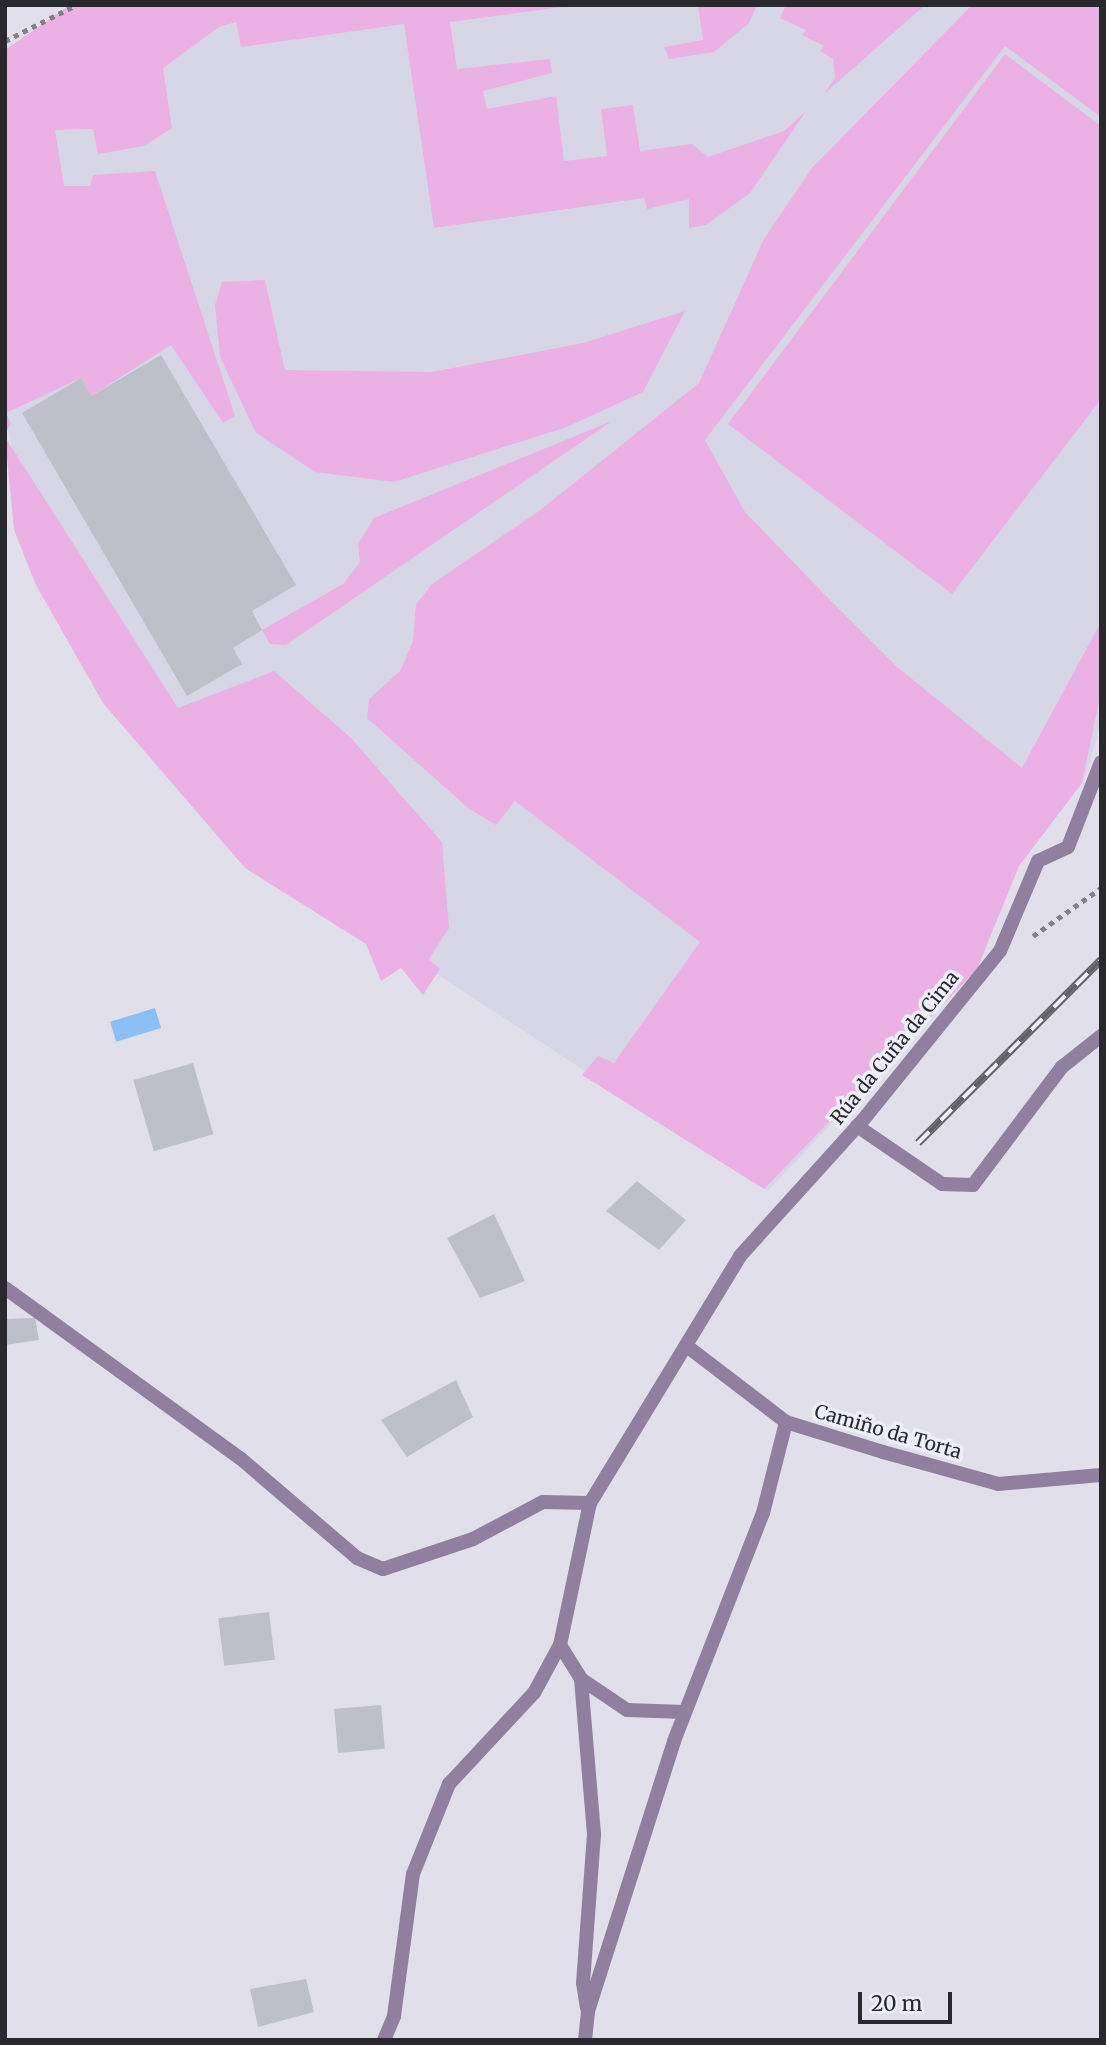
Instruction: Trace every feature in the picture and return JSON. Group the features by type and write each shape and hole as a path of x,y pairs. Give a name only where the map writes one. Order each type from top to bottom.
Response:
{"street":[{"name":"Rúa da Cuña da Cima","path":"590,1503 688,1347 740,1256 857,1126 1000,951 1038,861 1068,847 1101,762"},
{"path":"857,1126 942,1184 973,1185 1062,1067 1101,1037"},
{"path":"5,1288 240,1458 358,1558 383,1569 473,1539 543,1502 590,1503 560,1645 534,1693 449,1784 413,1874 394,2016 384,2040"},
{"name":"Camiño da Torta","path":"688,1347 786,1422 998,1483 1101,1475"},
{"path":"584,2040 588,2011 684,1712 763,1513 786,1422"},
{"path":"560,1645 581,1679 627,1710 684,1712"},
{"path":"581,1679 594,1834 583,1983 588,2011"}],"path":[{"path":"5,41 76,5"},
{"path":"1000,951 1038,933 1101,888"}],"shaded area":[{"path":"70,5 576,5 450,22 457,69 550,59 552,73 483,91 487,109 556,96 564,161 607,156 601,109 633,105 640,151 692,144 708,157 784,131 806,111 750,193 706,225 689,228 689,199 647,209 644,198 434,228 404,24 241,47 236,22 219,27 163,68 172,128 144,146 98,154 93,129 55,130 64,186 90,186 93,175 155,171 235,416 223,423 171,345 91,396 81,378 6,413 11,424 5,433 5,50"},
{"path":"118,5 1101,5 1101,723 1085,779 1019,866 977,969 768,1191 260,858 29,542 5,411 5,63"},
{"path":"698,5 757,5 749,23 714,52 669,59 664,47 703,40"},
{"path":"786,5 925,5 824,94 835,78 833,59 820,51 824,46 802,35 806,30 780,18"},
{"path":"972,5 1101,5 1101,117 1005,46 705,440 745,512 827,597 896,666 1022,768 1101,622 1101,692 1082,783 1019,866 977,969 764,1189 582,1075 598,1056 614,1063 700,942 515,801 496,825 468,808 367,718 369,699 400,671 413,641 416,604 432,584 539,511 699,383 764,239 812,168"},
{"path":"1005,54 1101,126 1101,399 952,594 728,424"},
{"path":"265,280 285,370 432,372 583,343 685,311 643,392 567,427 394,482 315,472 256,433 220,357 215,305 222,282"},
{"path":"612,421 286,645 270,644 262,630 343,584 360,562 358,544 374,518"},
{"path":"5,437 178,708 274,671 351,738 442,842 449,928 429,959 440,969 423,995 401,968 381,981 366,944 245,868 103,703 36,585 14,530"}],"water":[{"path":"155,1008 161,1028 116,1042 110,1022"}],"building":[{"path":"161,355 296,585 252,611 262,630 233,648 242,664 187,696 22,413 81,378 91,396"},
{"path":"193,1063 213,1134 154,1151 133,1080"},
{"path":"637,1181 686,1220 659,1250 606,1211"},
{"path":"494,1214 525,1281 480,1298 447,1238"},
{"path":"35,1318 39,1340 5,1345 5,1319"},
{"path":"456,1380 473,1417 407,1457 381,1420"},
{"path":"269,1612 275,1660 224,1666 218,1618"},
{"path":"381,1705 385,1749 338,1753 334,1709"},
{"path":"306,1979 314,2012 258,2027 250,1989"}],"railway":[{"path":"918,1143 1101,960"}]}
